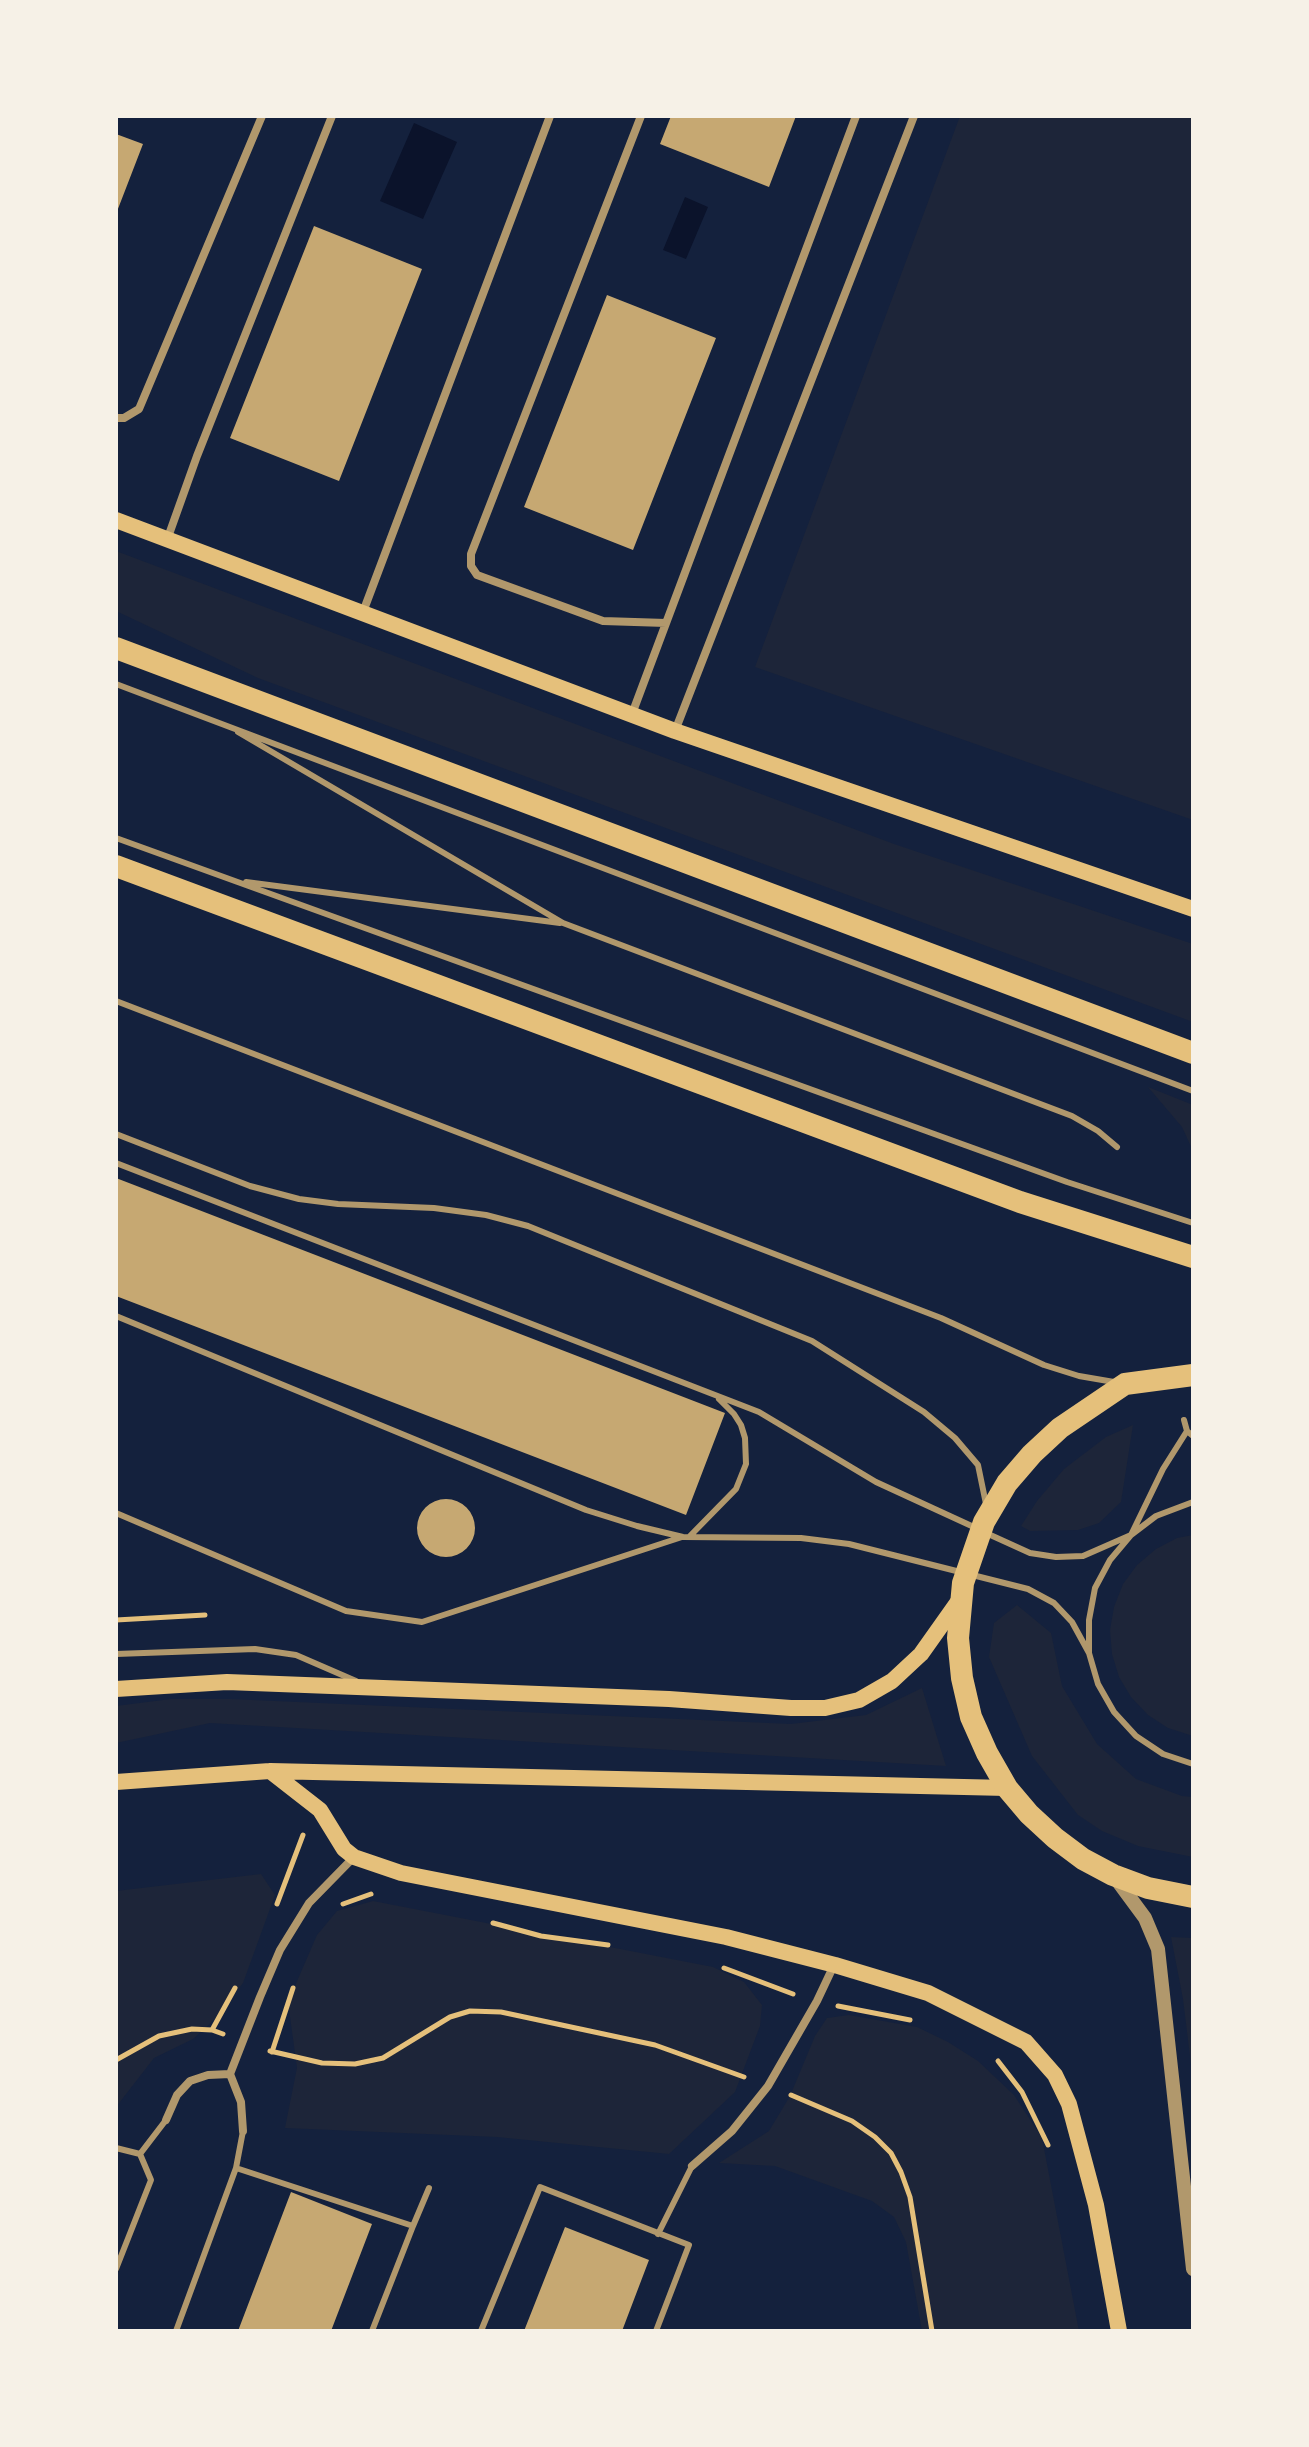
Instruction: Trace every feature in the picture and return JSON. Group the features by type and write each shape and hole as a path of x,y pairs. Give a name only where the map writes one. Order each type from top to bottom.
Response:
{"highway":[{"path":"116,648 1193,1053"},
{"path":"116,866 1020,1202 1193,1257"},
{"path":"1193,1375 1125,1384 1060,1428 1032,1454 1007,1483 986,1519 962,1590 958,1638 971,1717 1007,1788 1055,1838 1083,1859 1148,1888 1193,1897"}],"main road":[{"path":"116,520 675,731 1193,909"},
{"path":"116,1689 227,1682 825,1708 859,1700 892,1681 921,1654 962,1590"},
{"path":"270,1771 320,1810 344,1849 354,1857 401,1873 726,1937 835,1965 928,1993 1026,2042 1055,2075 1069,2104 1096,2205 1119,2331"},
{"path":"116,1782 270,1771 1007,1788"}],"street":[{"path":"116,418 124,418 139,409 262,116"},
{"path":"167,540 197,456 332,116"},
{"path":"363,613 550,116"},
{"path":"641,116 471,554 471,566 477,575 603,621 666,623"},
{"path":"632,715 856,116"},
{"path":"675,731 914,116"},
{"path":"243,2131 241,2102 230,2074 280,1950 309,1903 354,1857"},
{"path":"1113,1875 1145,1918 1158,1949 1193,2269"},
{"path":"692,2166 732,2131 768,2086 835,1965"},
{"path":"166,2120 177,2095 190,2081 208,2075 230,2074"}],"lane":[{"path":"116,684 1193,1091"},
{"path":"223,724 563,923 1072,1116 1117,1147"},
{"path":"116,838 1067,1182 1193,1223"},
{"path":"233,880 563,923"},
{"path":"116,1001 926,1312 1044,1365 1079,1376 1125,1384"},
{"path":"116,1134 250,1186 299,1199 434,1208 486,1215 528,1226 812,1341 924,1412 955,1438 978,1465 985,1488 986,1519"},
{"path":"116,1163 759,1412 876,1482 1030,1553 1056,1557 1083,1556 1131,1535 1163,1469 1190,1434 1184,1420"},
{"path":"116,1316 586,1510 649,1529 686,1537 801,1538 849,1544 1028,1589 1054,1603 1072,1622 1089,1653 1098,1684 1114,1712 1136,1736 1163,1754 1193,1764"},
{"path":"116,1513 346,1611 422,1622 686,1537 736,1489 746,1464 741,1425 711,1392"},
{"path":"1089,1653 1089,1620 1095,1588 1110,1560 1131,1535 1156,1516 1193,1502"},
{"path":"116,1654 255,1649 296,1655 378,1690"},
{"path":"140,2154 166,2120"},
{"path":"176,2331 236,2168 243,2131"},
{"path":"116,2148 140,2154"},
{"path":"116,2269 151,2180 140,2154"},
{"path":"658,2234 692,2166"},
{"path":"236,2168 413,2226"},
{"path":"481,2331 540,2187 689,2245 656,2331"},
{"path":"372,2331 429,2188"}],"path":[{"path":"116,1620 205,1615"},
{"path":"272,1918 305,1830"},
{"path":"341,1905 381,1892"},
{"path":"484,1920 541,1936 614,1946"},
{"path":"714,1965 817,2001 914,2021"},
{"path":"212,2030 243,1974"},
{"path":"272,2052 294,1984"},
{"path":"116,2060 159,2036 192,2029 212,2030 272,2052 322,2063 355,2064 383,2058 450,2017 470,2011 501,2012 655,2045 768,2086 852,2121 891,2153 910,2197 932,2331"},
{"path":"987,2054 999,2062 1022,2092 1052,2155"}],"shaded area":[{"path":"960,116 1193,116 1193,820 755,667"},
{"path":"414,123 457,142 423,219 380,201"},
{"path":"685,197 708,207 686,259 663,250"},
{"path":"116,551 894,844 1193,944 1193,1022 258,678 116,611"},
{"path":"1148,1087 1193,1105 1193,1151 1182,1127"},
{"path":"1133,1425 1121,1502 1099,1523 1078,1530 1030,1531 1021,1526 1064,1469 1106,1437"},
{"path":"1193,1535 1193,1736 1168,1728 1148,1715 1131,1697 1119,1677 1112,1654 1110,1630 1114,1607 1123,1584 1137,1565 1156,1549 1177,1538"},
{"path":"1017,1605 1051,1633 1062,1686 1097,1744 1136,1779 1193,1797 1193,1857 1138,1846 1102,1831 1078,1815 1032,1756 989,1657 994,1623"},
{"path":"922,1688 946,1766 210,1723 116,1743 116,1706 171,1699 791,1724 866,1715"},
{"path":"261,1874 275,1895 243,1983 215,2019 193,2039 154,2058 116,2107 116,1891"},
{"path":"373,1901 713,1967 744,1982 762,2005 760,2026 735,2092 669,2154 497,2137 285,2128 297,2068 288,2002 317,1935 337,1911"},
{"path":"1171,1937 1193,1938 1193,2081 1183,1999"},
{"path":"849,2015 917,2027 948,2042 978,2061 1014,2095 1042,2138 1079,2331 922,2331 906,2242 894,2217 872,2201 775,2166 719,2163 769,2131 790,2096 815,2036 827,2018"}],"building":[{"path":"671,116 796,116 769,187 660,144"},
{"path":"116,134 143,144 116,214"},
{"path":"314,226 422,269 339,481 230,438"},
{"path":"607,295 716,338 633,550 524,507"},
{"path":"116,1178 725,1413 686,1515 116,1296"},
{"path":"446,1499 457,1501 466,1508 473,1517 473,1539 466,1548 457,1555 446,1557 435,1555 426,1548 419,1539 417,1528 419,1517 426,1508 435,1501"},
{"path":"291,2192 372,2224 331,2331 238,2331"},
{"path":"565,2227 649,2260 622,2331 524,2331"}]}
